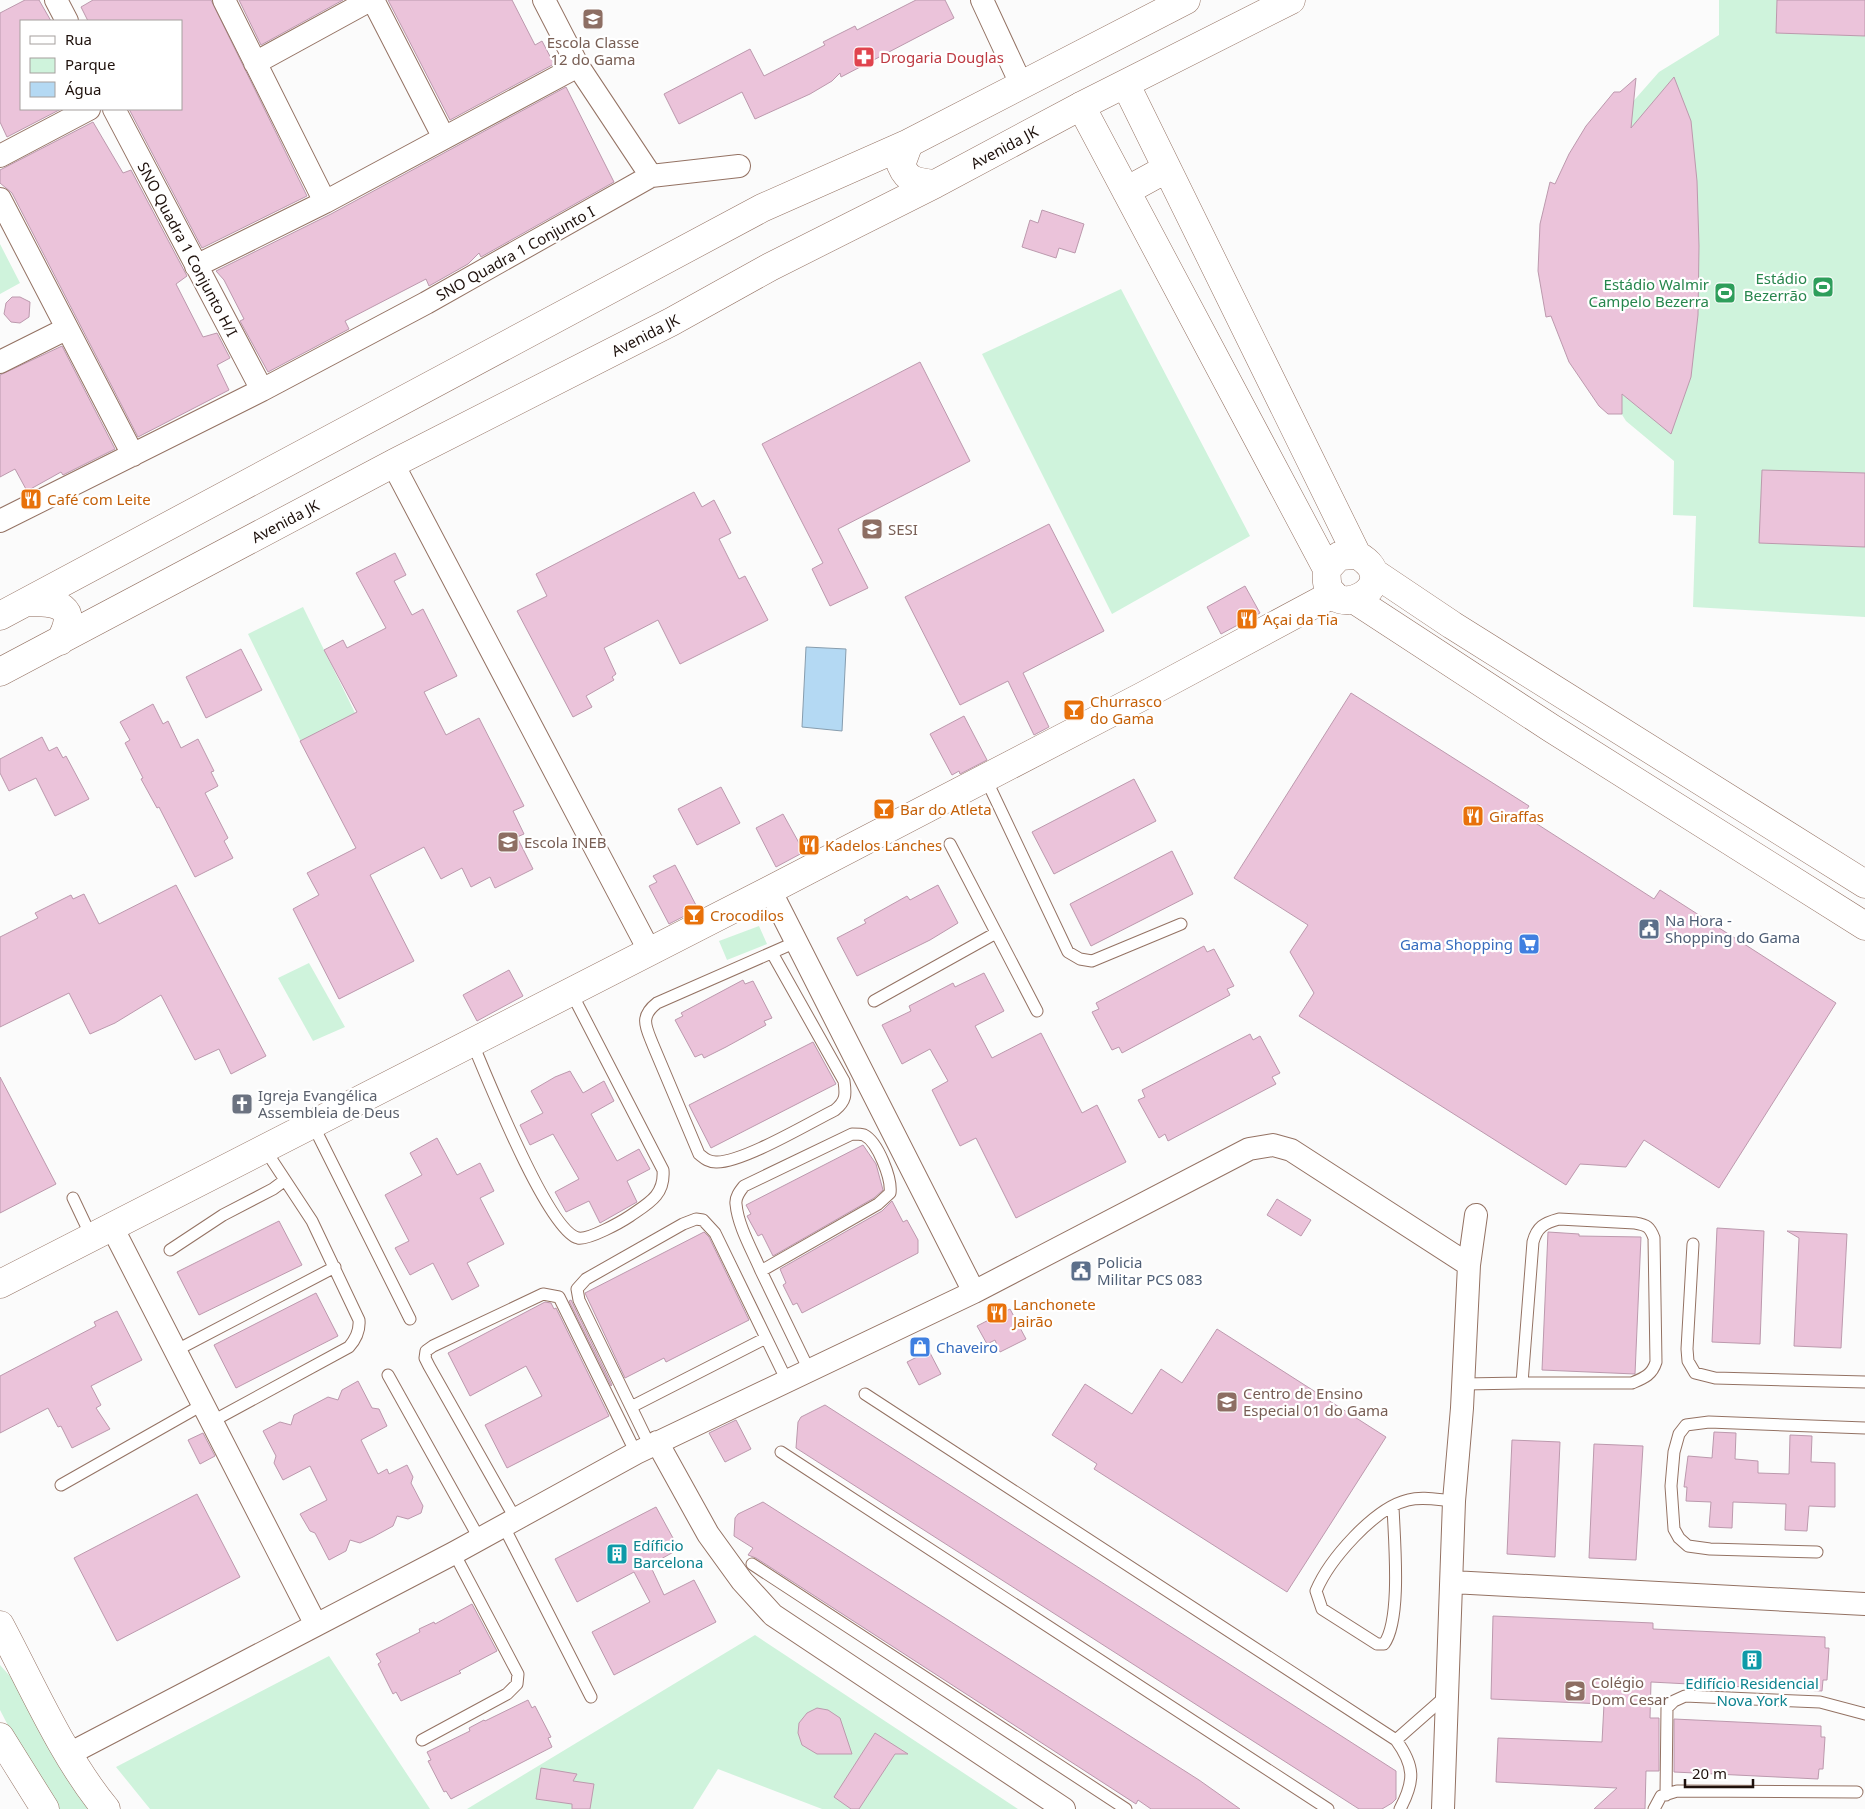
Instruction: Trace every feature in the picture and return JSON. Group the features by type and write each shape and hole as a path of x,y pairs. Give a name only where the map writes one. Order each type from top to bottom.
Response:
{"street":[{"path":"56,0 66,20"},
{"path":"224,0 325,202"},
{"path":"255,63 371,0 444,138"},
{"path":"544,0 578,66 651,176 740,166"},
{"path":"0,616 762,208 909,144 1021,84 1186,0"},
{"name":"Avenida JK","path":"0,672 394,464 671,322 770,267 1291,0"},
{"path":"988,2 1021,84"},
{"path":"196,266 325,202 578,66"},
{"path":"0,1284 101,1230 770,890 1338,588 1369,590 1373,582 1365,564 1309,460 1278,391 1166,169 1126,85"},
{"path":"1081,106 1338,588 1551,728 1865,926"},
{"path":"0,156 87,110"},
{"name":"SNO Quadra 1 Conjunto H/I","path":"115,110 262,390"},
{"path":"909,144 900,165 904,173 908,179 916,182 935,184"},
{"path":"1126,191 1166,169"},
{"name":"SNO Quadra 1 Conjunto I","path":"3,514 133,455 262,390 426,303 651,176"},
{"path":"0,200 133,455"},
{"path":"0,362 66,329"},
{"path":"394,464 650,952"},
{"path":"1338,588 1332,562 1339,556 1365,564 1452,625 1865,884"},
{"path":"28,602 52,602 64,610 68,616 68,623 60,641"},
{"path":"770,890 974,1292"},
{"path":"69,1754 454,1553 478,1538 648,1447 974,1292 1249,1149 1273,1145 1291,1150 1469,1265"},
{"path":"1443,1809 1454,1501 1464,1384 1469,1265 1476,1216"},
{"path":"101,1230 175,1351 316,1625"},
{"path":"648,1447 742,1581 773,1614 1064,1809"},
{"path":"1452,1582 1865,1604"},
{"path":"0,1625 69,1754 91,1791 106,1809"},
{"path":"0,1737 45,1809"}],"lane":[{"path":"985,777 1068,952 1080,960 1092,961 1181,924"},
{"path":"950,844 1037,1011"},
{"path":"874,1001 996,933"},
{"path":"772,953 844,1081 846,1094 843,1103 835,1110 768,1144 727,1161 707,1160 699,1154 650,1036 645,1018 648,1010 657,1003 796,942"},
{"path":"472,1042 515,1144 561,1226 576,1238 585,1238 626,1219 657,1196 664,1181 663,1170 571,992"},
{"path":"312,1123 410,1319"},
{"path":"761,1271 878,1204 890,1194 890,1179 878,1153 865,1136 852,1134 841,1138 744,1186 735,1202 740,1220 761,1271 809,1370"},
{"path":"61,1485 207,1413 349,1347 355,1341 360,1326 359,1320 335,1267 312,1221 264,1148"},
{"path":"170,1250 223,1215 274,1189 285,1180"},
{"path":"74,1198 101,1230"},
{"path":"648,1447 631,1407 579,1300 577,1289 586,1279 682,1224 696,1219 708,1224 715,1233 787,1381"},
{"path":"1464,1384 1632,1383 1644,1378 1653,1371 1656,1362 1654,1238 1647,1225 1559,1219 1546,1222 1539,1227 1533,1242 1522,1383"},
{"path":"1693,1244 1686,1349 1688,1361 1695,1374 1715,1378 1865,1382"},
{"path":"175,1351 335,1267"},
{"path":"591,1697 509,1522 425,1358 426,1351 543,1294 558,1298 648,1447"},
{"path":"631,1407 766,1338"},
{"path":"1865,1374 1865,1388"},
{"path":"388,1375 478,1538"},
{"path":"864,1394 1396,1740 1409,1758 1410,1775 1409,1791 1400,1809"},
{"path":"1817,1552 1710,1549 1688,1546 1679,1538 1674,1529 1671,1486 1674,1452 1679,1434 1686,1425 1709,1422 1865,1428"},
{"path":"781,1452 1328,1809"},
{"path":"1393,1506 1395,1577 1393,1620 1390,1636 1384,1644 1377,1644 1322,1609 1316,1591 1325,1573 1340,1553 1373,1521 1393,1506 1407,1500 1420,1498 1454,1501"},
{"path":"422,1740 507,1694 517,1684 518,1674 454,1553"},
{"path":"752,1564 1126,1809"},
{"path":"1396,1740 1448,1695"},
{"path":"1666,1794 1668,1708 1674,1701 1685,1696 1820,1702 1865,1714"},
{"path":"1654,1809 1661,1796 1677,1791 1857,1792"}],"green space":[{"name":"Estádio Walmir Campelo Bezerra","path":"1719,0 1865,0 1865,617 1693,607 1696,516 1673,515 1674,461 1626,421 1599,378 1622,114 1659,72 1719,35"},
{"path":"0,244 20,283 0,294"},
{"path":"1121,289 1250,536 1112,614 982,354"},
{"path":"303,607 356,715 301,742 248,634"},
{"path":"759,926 767,944 727,960 719,941"},
{"path":"309,963 345,1027 313,1041 278,978"},
{"path":"755,1635 1018,1809 822,1809 718,1769 693,1809 467,1809"},
{"path":"329,1656 430,1809 150,1809 116,1767"},
{"path":"0,1665 26,1694 95,1809 56,1809 38,1783 0,1710"}],"water":[{"path":"806,647 846,649 842,731 802,727"}],"building":[{"path":"25,0 39,0 50,20 20,20 20,110 59,110 7,137 0,122 0,13"},
{"path":"93,0 211,0 307,196 202,248 130,110 182,110 182,20 88,20 81,7"},
{"path":"239,0 343,0 261,45"},
{"path":"388,0 512,0 535,45 542,41 554,64 450,120"},
{"path":"916,0 945,0 954,18 841,77 840,73 832,81 810,94 755,119 742,92 679,124 664,94 750,49 764,76 825,45 823,42 855,26 857,30"},
{"path":"1777,0 1865,0 1865,36 1776,33"},
{"path":"1674,77 1691,121 1697,181 1699,246 1698,315 1691,377 1671,434 1622,394 1622,414 1608,414 1599,406 1569,362 1551,316 1546,317 1538,271 1540,224 1550,182 1555,184 1569,154 1586,126 1614,92 1620,92 1636,78 1631,128"},
{"path":"566,87 614,182 481,257 479,253 468,264 429,286 426,279 345,321 349,329 268,372 240,321 244,319 224,280 216,271 331,214"},
{"path":"93,122 123,173 131,170 187,276 176,284 203,337 217,333 230,358 217,365 229,390 138,437 12,193 0,183 0,170"},
{"path":"1042,210 1084,224 1075,253 1059,248 1056,258 1022,247 1030,220 1038,223"},
{"path":"12,297 20,297 30,302 29,317 20,323 11,322 4,314 6,303"},
{"path":"62,346 115,449 63,475 61,472 27,491 15,469 0,477 0,375"},
{"path":"920,362 970,461 838,529 868,588 830,606 812,569 823,563 762,444"},
{"path":"1762,470 1865,473 1865,547 1759,543"},
{"path":"694,492 702,507 714,500 731,533 719,539 739,579 745,576 768,620 680,664 658,620 604,648 616,674 612,677 614,680 586,696 592,707 573,717 517,611 547,596 536,574"},
{"path":"1049,524 1104,631 1023,673 1049,727 1034,735 1008,681 960,705 905,597"},
{"path":"395,553 406,575 394,581 412,615 423,609 457,676 424,692 446,735 479,718 524,806 513,811 524,834 517,837 533,869 495,888 490,877 471,887 462,868 441,879 424,847 370,875 414,961 339,999 293,909 319,895 307,873 356,848 300,741 357,712 324,650 343,640 347,648 386,628 356,573"},
{"path":"1245,586 1260,613 1221,634 1207,607"},
{"path":"241,649 262,690 206,718 186,677"},
{"path":"1351,693 1529,806 1523,815 1654,899 1660,890 1836,1003 1719,1188 1644,1140 1626,1167 1580,1164 1566,1185 1299,1016 1314,993 1290,952 1308,925 1234,878"},
{"path":"153,704 163,724 168,721 181,748 198,739 214,771 211,772 218,786 205,793 228,838 224,841 233,858 195,877 159,807 157,808 141,779 143,778 125,743 130,740 120,722"},
{"path":"964,716 987,760 960,774 959,771 952,775 930,734"},
{"path":"42,737 49,751 57,747 63,758 66,756 89,799 55,816 36,778 9,791 0,773 0,759"},
{"path":"1134,779 1156,821 1054,874 1032,832"},
{"path":"721,787 740,823 697,845 678,809"},
{"path":"783,814 804,852 776,867 756,828"},
{"path":"1172,851 1193,894 1091,946 1070,904"},
{"path":"675,865 698,909 669,924 649,886 657,882 653,876"},
{"path":"176,885 266,1056 231,1074 219,1049 195,1060 161,995 115,1023 90,1034 69,993 0,1027 0,937 38,918 35,913 71,895 73,899 84,894 99,924"},
{"path":"938,885 958,923 930,940 857,976 837,938 866,923 864,920 907,896 910,900"},
{"path":"1204,946 1207,952 1214,949 1234,986 1227,989 1230,995 1122,1053 1119,1047 1112,1050 1092,1012 1099,1009 1096,1003"},
{"path":"509,970 523,996 477,1021 463,995"},
{"path":"984,973 1004,1011 975,1026 992,1058 1041,1033 1082,1113 1097,1105 1126,1162 1016,1218 976,1138 960,1146 932,1090 948,1081 930,1049 902,1064 882,1025 911,1011 909,1006 953,983 955,987"},
{"path":"743,980 745,984 753,981 772,1018 764,1021 766,1025 726,1047 704,1058 702,1054 695,1057 675,1020 683,1016 681,1013"},
{"path":"1250,1034 1253,1040 1260,1036 1280,1073 1272,1077 1276,1084 1168,1141 1165,1134 1159,1138 1138,1100 1145,1097 1142,1090"},
{"path":"813,1042 836,1084 711,1148 689,1105"},
{"path":"570,1071 583,1093 604,1081 614,1101 591,1114 617,1161 639,1149 650,1169 627,1181 637,1202 600,1223 589,1201 566,1212 555,1192 579,1179 553,1134 530,1145 520,1125 543,1113 531,1091 555,1077"},
{"path":"0,1077 56,1184 0,1213"},
{"path":"437,1138 457,1175 480,1163 494,1191 480,1198 504,1244 467,1263 479,1286 452,1300 433,1263 410,1275 395,1248 409,1241 385,1195 422,1175 410,1153"},
{"path":"863,1145 876,1164 883,1190 874,1198 773,1256 762,1234 758,1236 747,1216 751,1214 746,1205"},
{"path":"1277,1199 1311,1220 1301,1236 1267,1215"},
{"path":"892,1201 903,1222 907,1220 918,1240 918,1253 802,1313 797,1303 793,1305 783,1285 786,1283 780,1269 882,1211"},
{"path":"279,1221 302,1265 199,1315 177,1272"},
{"path":"1717,1228 1764,1231 1760,1344 1712,1342"},
{"path":"1787,1231 1847,1234 1841,1348 1794,1346 1799,1238"},
{"path":"704,1232 709,1237 749,1320 666,1362 664,1358 625,1378 585,1293"},
{"path":"1548,1232 1579,1234 1579,1236 1641,1237 1635,1374 1542,1370"},
{"path":"316,1293 338,1336 236,1388 214,1345"},
{"path":"571,1300 612,1385 611,1386 569,1301"},
{"path":"545,1302 551,1303 554,1309 556,1308 609,1416 507,1468 485,1425 542,1396 526,1366 470,1396 448,1353"},
{"path":"1010,1309 1026,1339 1000,1352 995,1340 987,1344 977,1326"},
{"path":"117,1311 142,1360 91,1386 101,1405 96,1408 110,1429 72,1448 61,1426 58,1427 48,1408 0,1433 0,1376 96,1326 94,1322"},
{"path":"1217,1329 1386,1437 1287,1592 1094,1469 1097,1464 1052,1435 1085,1384 1132,1414 1161,1369 1182,1383"},
{"path":"929,1351 941,1374 919,1385 907,1362"},
{"path":"358,1381 372,1408 379,1409 387,1426 361,1440 378,1474 387,1469 389,1474 407,1465 413,1477 411,1483 423,1506 421,1513 408,1519 397,1516 393,1526 373,1537 360,1543 350,1540 346,1551 329,1560 315,1533 310,1531 300,1514 327,1500 310,1466 283,1480 274,1463 276,1456 263,1431 280,1422 291,1425 294,1415 328,1397 338,1400 342,1390"},
{"path":"825,1405 1396,1771 1396,1799 1382,1809 1359,1809 796,1448 798,1422 801,1417"},
{"path":"736,1420 751,1449 725,1462 709,1433"},
{"path":"1714,1432 1736,1433 1735,1459 1758,1461 1758,1473 1789,1474 1790,1435 1812,1436 1811,1462 1835,1463 1835,1507 1809,1506 1807,1531 1785,1530 1786,1504 1733,1502 1732,1528 1709,1527 1711,1502 1686,1501 1687,1487 1684,1487 1688,1456 1712,1458"},
{"path":"203,1433 215,1456 200,1464 188,1440"},
{"path":"1512,1440 1560,1442 1555,1557 1507,1554"},
{"path":"1594,1444 1643,1446 1636,1560 1589,1558"},
{"path":"197,1494 240,1577 117,1641 74,1558"},
{"path":"763,1502 1199,1780 1240,1809 1151,1809 1138,1800 1136,1804 756,1558 748,1555 753,1548 734,1536 735,1518 738,1514"},
{"path":"656,1507 679,1549 650,1565 664,1595 694,1580 716,1622 614,1675 592,1632 650,1602 634,1572 577,1602 555,1559"},
{"path":"472,1604 497,1651 459,1671 461,1673 401,1701 396,1692 393,1694 378,1664 381,1662 376,1654 420,1632 419,1629 434,1622 435,1624"},
{"name":"Colégio Dom Cesar","path":"1493,1616 1653,1623 1653,1629 1825,1637 1825,1648 1829,1648 1827,1680 1823,1680 1822,1691 1651,1682 1650,1718 1659,1718 1659,1771 1646,1771 1645,1809 1594,1809 1617,1788 1496,1782 1498,1738 1602,1742 1604,1704 1491,1699"},
{"path":"528,1700 532,1708 535,1706 551,1737 548,1738 552,1747 451,1799 446,1791 444,1792 428,1761 431,1760 427,1752 470,1731 469,1728 484,1720"},
{"path":"817,1708 828,1710 840,1718 852,1754 817,1754 802,1745 798,1733 799,1723 807,1713"},
{"path":"1674,1719 1821,1726 1821,1737 1825,1737 1823,1769 1819,1769 1818,1779 1674,1772"},
{"path":"875,1733 908,1754 895,1754 859,1809 851,1809 834,1797"},
{"path":"541,1768 577,1774 573,1781 594,1784 590,1809 572,1809 572,1804 536,1799"}],"place":[{"name":"Escola Classe 12 do Gama","path":"593,19"},
{"name":"Drogaria Douglas","path":"864,57"},
{"name":"Estádio Bezerrão","path":"1823,287"},
{"name":"Estádio Walmir Campelo Bezerra","path":"1725,293"},
{"name":"Café com Leite","path":"31,499"},
{"name":"SESI","path":"872,529"},
{"name":"Açai da Tia","path":"1247,619"},
{"name":"Churrasco do Gama","path":"1074,710"},
{"name":"Bar do Atleta","path":"884,809"},
{"name":"Giraffas","path":"1473,816"},
{"name":"Escola INEB","path":"508,842"},
{"name":"Kadelos Lanches","path":"809,845"},
{"name":"Crocodilos","path":"694,915"},
{"name":"Na Hora - Shopping do Gama","path":"1649,929"},
{"name":"Gama Shopping","path":"1529,944"},
{"name":"Igreja Evangélica Assembleia de Deus","path":"242,1104"},
{"name":"Policia Militar PCS 083","path":"1081,1271"},
{"name":"Lanchonete Jairão","path":"997,1313"},
{"name":"Chaveiro","path":"920,1347"},
{"name":"Centro de Ensino Especial 01 do Gama","path":"1227,1402"},
{"name":"Edíficio Barcelona","path":"617,1554"},
{"name":"Edifício Residencial Nova York","path":"1752,1660"},
{"name":"Colégio Dom Cesar","path":"1575,1691"}]}
